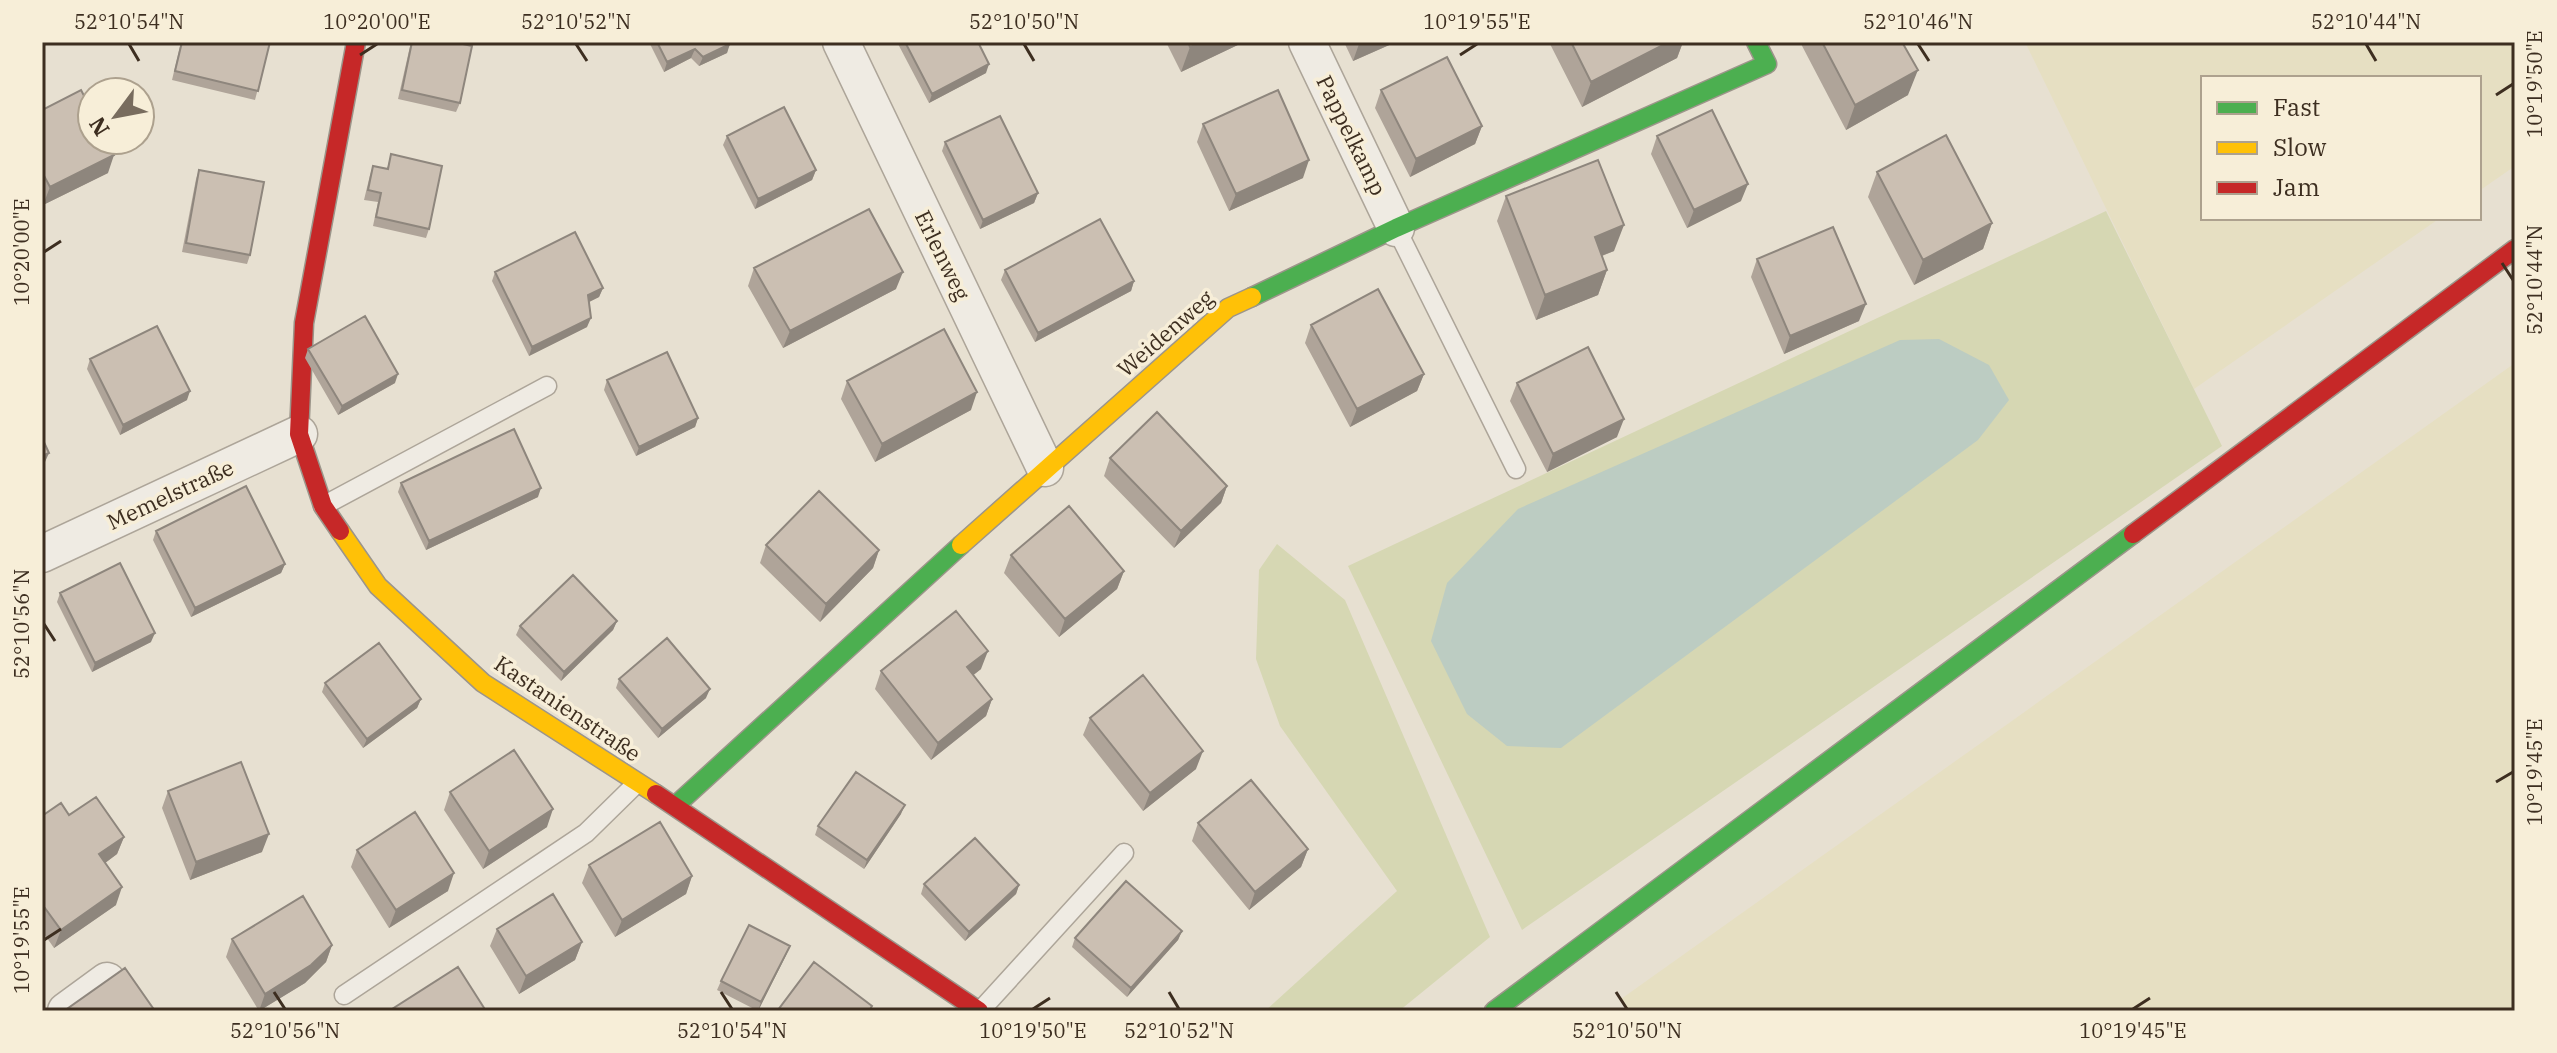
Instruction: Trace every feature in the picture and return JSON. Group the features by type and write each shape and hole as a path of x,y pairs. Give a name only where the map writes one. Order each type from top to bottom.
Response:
{"street":[{"name":"Kastanienstraße","path":"356,42 304,323 299,434 323,506 378,586 483,683 675,806 979,1011"},
{"name":"Erlenweg","path":"841,42 1045,468"},
{"name":"Pappelkamp","path":"1307,42 1396,228"},
{"name":"Weidenweg","path":"675,806 1045,468 1228,308 1396,228 1767,64 1756,42"},
{"path":"1494,1011 2515,249"},
{"name":"Memelstraße","path":"42,554 299,434"},
{"path":"66,1011 107,981"}],"lane":[{"path":"1396,228 1516,469"},
{"path":"323,506 547,386"},
{"path":"344,995 586,833 637,783"},
{"path":"979,1011 1124,853"}],"shaded area":[{"path":"2025,42 2515,42 2515,166 2481,190 2481,76 2201,76 2201,220 2437,220 2194,389"},
{"path":"1939,339 1989,365 2009,400 1978,440 1561,748 1507,746 1467,714 1431,641 1447,583 1518,509 1900,340"},
{"path":"2515,363 2515,1011 1627,1011 1621,999"}],"green space":[{"path":"2106,211 2222,446 1522,930 1348,566"},
{"path":"1277,544 1345,600 1490,937 1399,1011 1265,1011 1397,891 1280,726 1256,659 1259,570"}],"building":[{"path":"182,42 270,42 258,91 175,71"},
{"path":"412,42 454,42 472,46 460,103 402,90"},
{"path":"657,42 730,44 703,57 695,49 667,62"},
{"path":"905,42 978,42 989,64 932,94"},
{"path":"1571,42 1669,42 1591,82"},
{"path":"1822,42 1902,42 1918,70 1855,105"},
{"path":"1447,57 1482,126 1416,159 1381,90"},
{"path":"1278,90 1309,160 1236,194 1203,124"},
{"path":"76,93 76,156 112,156 50,187 42,172 42,110"},
{"path":"784,107 816,170 758,199 727,136"},
{"path":"1712,110 1748,184 1694,210 1657,136"},
{"path":"1000,116 1038,193 983,220 945,142"},
{"path":"1946,135 1992,223 1923,260 1877,172"},
{"path":"391,154 442,166 429,229 376,217 381,193 368,190 373,166 388,169"},
{"path":"1598,160 1624,225 1595,237 1607,270 1545,295 1506,196"},
{"path":"199,170 264,182 250,255 186,243"},
{"path":"869,209 903,272 790,331 754,268"},
{"path":"1100,219 1134,281 1038,333 1005,270"},
{"path":"1833,227 1866,304 1790,336 1757,259"},
{"path":"575,232 603,288 588,295 591,318 532,347 495,272"},
{"path":"1378,289 1424,374 1357,409 1311,325"},
{"path":"365,316 398,374 342,406 308,349"},
{"path":"157,326 190,391 123,425 90,359"},
{"path":"944,329 977,392 882,444 847,381"},
{"path":"1588,347 1624,419 1553,454 1517,383"},
{"path":"667,352 698,418 639,447 607,380"},
{"path":"1157,412 1227,486 1181,531 1110,458"},
{"path":"514,429 541,488 429,541 401,483"},
{"path":"42,438 49,453 42,456"},
{"path":"246,486 285,564 195,608 156,531"},
{"path":"819,491 879,550 826,604 766,545"},
{"path":"1069,506 1124,571 1065,619 1011,555"},
{"path":"120,563 155,633 95,663 60,593"},
{"path":"573,575 617,621 564,672 520,626"},
{"path":"956,611 988,651 967,667 992,699 938,743 881,671"},
{"path":"667,638 710,689 662,729 619,679"},
{"path":"379,643 421,699 367,739 325,683"},
{"path":"1143,675 1203,751 1150,793 1090,718"},
{"path":"514,750 553,809 489,851 450,792"},
{"path":"241,762 269,834 196,862 168,791"},
{"path":"856,772 905,805 867,860 818,826"},
{"path":"1251,780 1308,849 1255,892 1198,823"},
{"path":"96,797 124,837 99,854 122,887 61,930 42,904 42,816 61,803 69,815"},
{"path":"415,812 454,873 396,910 357,850"},
{"path":"660,822 692,876 622,920 589,865"},
{"path":"975,838 1019,885 969,932 924,884"},
{"path":"1126,881 1182,931 1131,988 1075,938"},
{"path":"553,894 582,942 526,976 497,929"},
{"path":"303,896 332,945 311,965 265,994 232,939"},
{"path":"749,925 790,946 761,1002 721,981"},
{"path":"814,962 872,1006 869,1011 778,1010"},
{"path":"458,967 486,1011 389,1011"},
{"path":"125,968 155,1011 64,1011"}],"traffic: fast":[{"path":"1252,297 1396,228 1767,64 1756,42"},
{"path":"1494,1011 2133,534"},
{"path":"675,806 961,545"}],"traffic: slow":[{"path":"961,545 1228,308 1252,297"},
{"path":"340,531 378,586 483,683 656,794"}],"traffic: jam":[{"path":"340,531 323,506 299,434 304,323 356,42"},
{"path":"2133,534 2515,249"},
{"path":"656,794 979,1011"}]}
